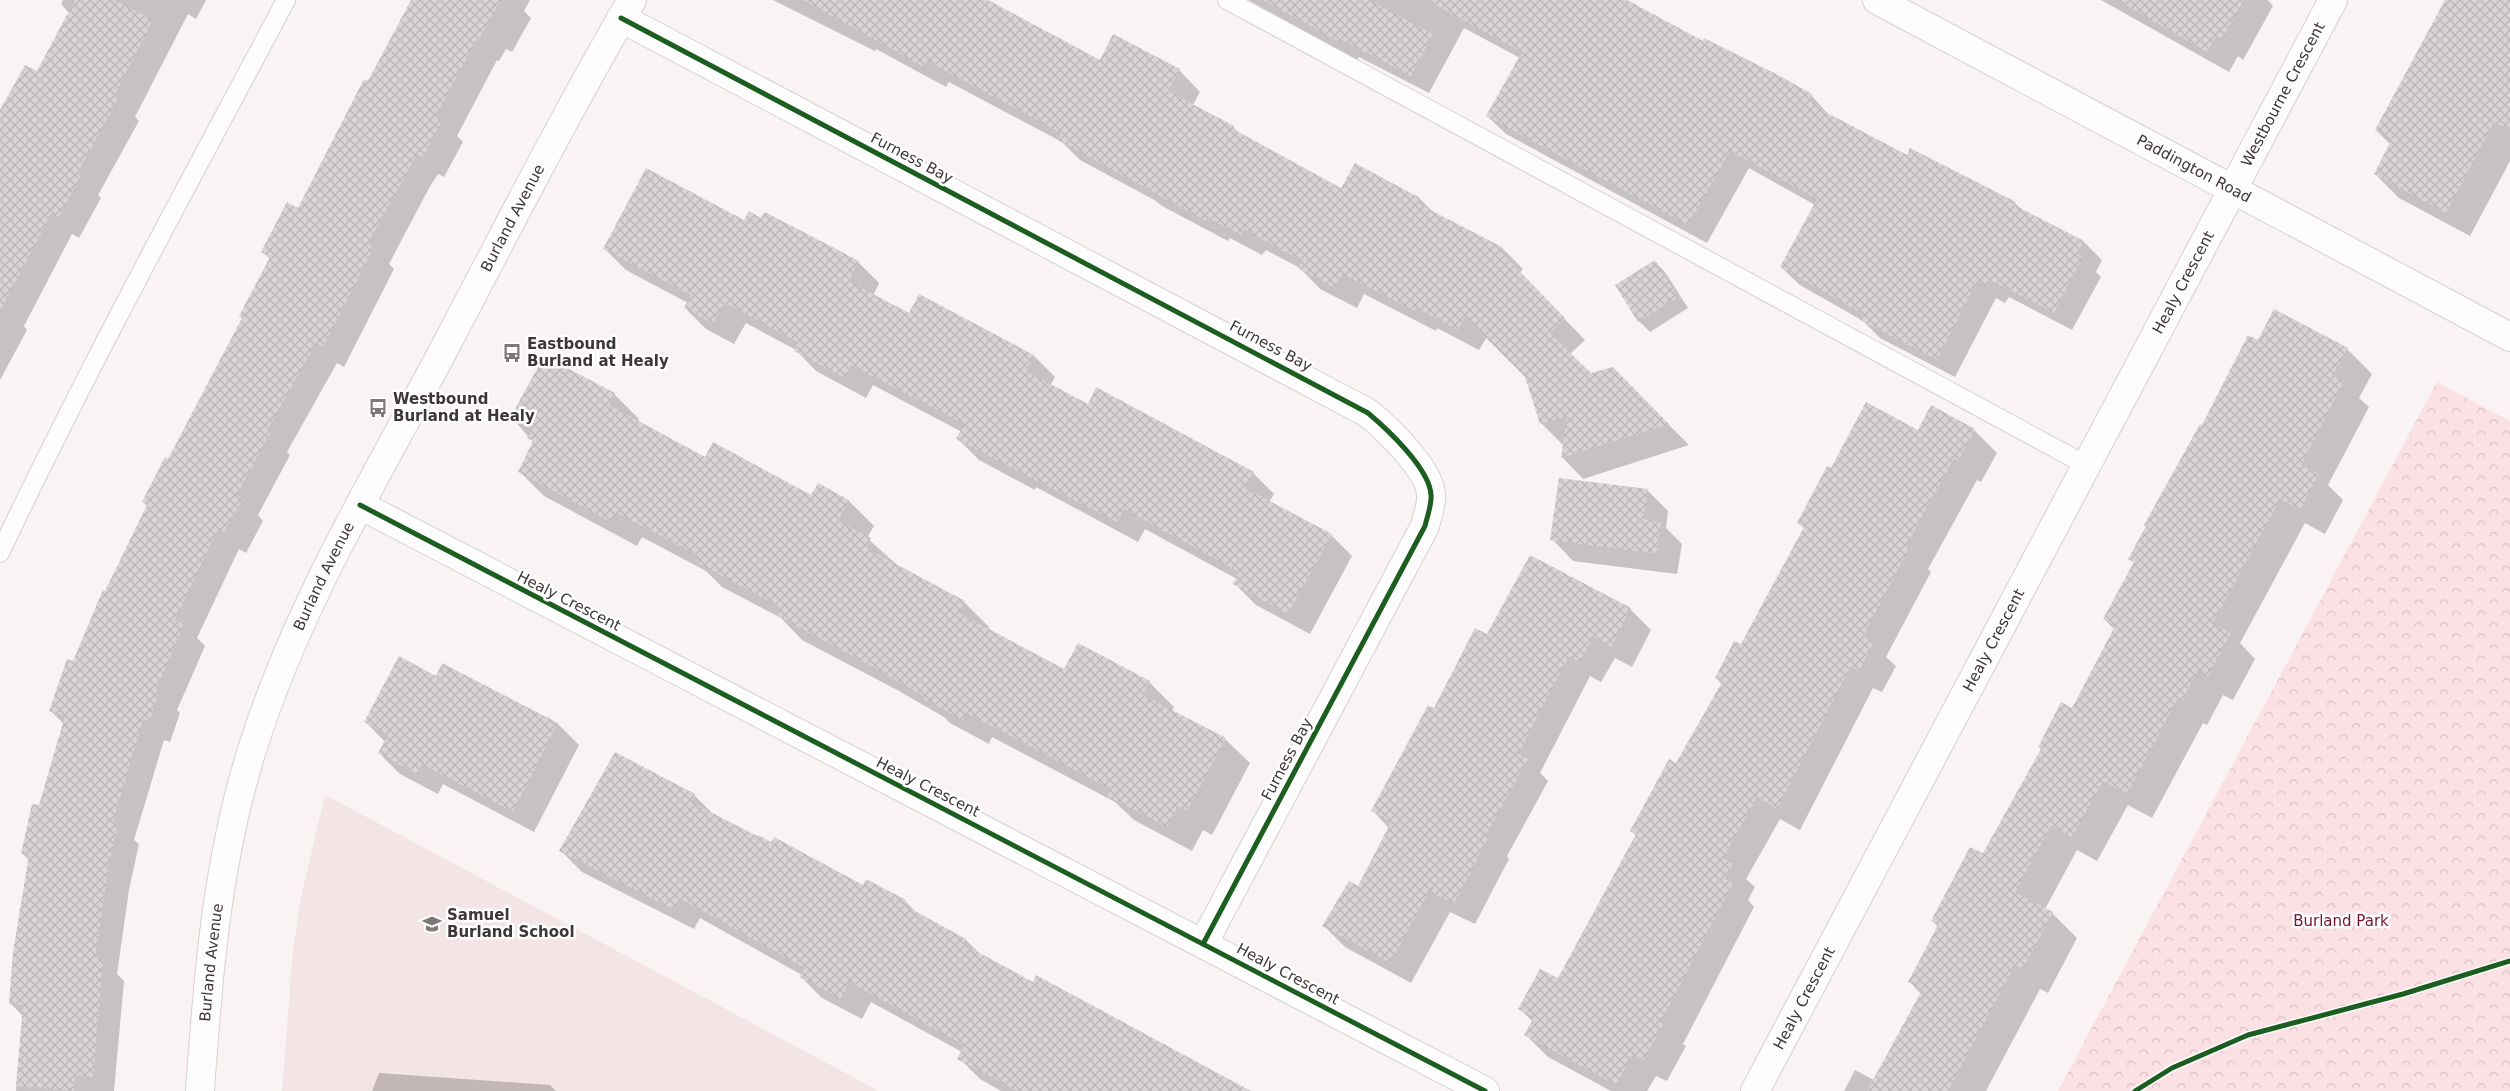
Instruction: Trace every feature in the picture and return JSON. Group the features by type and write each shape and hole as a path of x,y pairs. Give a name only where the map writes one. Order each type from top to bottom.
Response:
{"street":[{"name":"Paddington Road","path":"1877,0 2510,337"},
{"name":"Westbourne Crescent","path":"2232,188 2333,0"},
{"name":"Burland Avenue","path":"200,1091 208,972 217,899 228,843 251,751 288,652 312,599 360,505 627,9"},
{"name":"Furness Bay","path":"627,9 1368,413 1400,440 1422,473 1432,494 1425,526 1203,944"},
{"name":"Healy Crescent","path":"1755,1091 2232,188"},
{"name":"Healy Crescent","path":"360,505 1486,1091"}],"lane":[{"path":"0,553 44,459 103,343 286,0"},
{"path":"1227,0 2086,465"}],"shaded area":[{"name":"Samuel Burland School","path":"325,795 879,1091 282,1091 293,951 301,897"}],"green space":[{"name":"Burland Park","path":"2437,382 2510,421 2510,1091 2058,1091"}],"building":[{"path":"75,0 114,0 153,20 114,96 118,99 77,174 81,176 58,218 51,214 0,311 0,110 25,65 37,71"},
{"path":"411,0 501,0 478,41 476,40 436,116 442,120 423,157 417,154 368,244 374,247 323,347 316,343 267,431 270,433 237,495 243,499 224,533 218,529 175,620 184,624 156,690 159,691 149,722 143,719 113,821 118,822 108,868 95,958 103,959 93,1077 75,1075 74,1091 16,1086 23,1005 9,1004 13,952 29,855 21,854 32,804 39,805 65,716 49,711 67,659 73,661 103,590 105,591 147,505 142,502 165,457 168,459 242,318 239,316 270,257 261,252 287,202 298,208 364,79 368,81"},
{"path":"803,0 988,0 1100,60 1113,34 1180,69 1168,91 1234,126 1233,129 1341,188 1355,163 1420,198 1417,203 1502,247 1500,251 1565,318 1550,333 1591,373 1613,367 1669,424 1561,458 1567,416 1540,424 1525,377 1465,317 1458,330 1416,308 1414,311 1343,274 1335,288 1298,268 1302,261 1244,229 1241,235 1208,218 1206,221 1058,140 1061,133 927,61 924,67"},
{"path":"1263,0 1369,0 1433,34 1411,76 1340,39 1339,42"},
{"path":"1426,0 1627,0 1703,41 1704,38 1776,74 1812,94 1809,100 1819,106 1818,108 1907,155 1910,148 2016,202 2014,205 2084,241 2077,254 2083,257 2054,313 1990,280 1987,286 1977,281 1937,360 1860,320 1863,314 1780,267 1817,199 1730,151 1688,225 1486,116 1522,52"},
{"path":"2117,0 2244,0 2222,39 2216,36 2207,52"},
{"path":"2445,0 2510,0 2510,130 2494,122 2446,213 2374,174 2392,139 2375,130"},
{"path":"646,168 744,220 749,211 761,218 765,212 859,261 848,281 909,313 919,294 1034,355 1026,371 1088,404 1096,387 1254,472 1245,488 1332,534 1288,614 1233,584 1239,572 1124,509 1117,522 956,439 964,424 851,365 845,378 794,351 798,342 725,303 713,324 684,308 691,295 603,249"},
{"path":"1655,260 1678,297 1638,322 1615,285"},
{"path":"2274,309 2348,348 2333,375 2344,381 2301,465 2319,474 2300,510 2280,499 2213,623 2231,633 2208,676 2198,670 2182,701 2178,698 2127,794 2103,781 2072,837 2051,826 2015,892 2053,912 2023,969 2015,965 1948,1091 1867,1091 1922,990 1908,982 1938,925 1931,921 1970,847 1983,853 2041,749 2038,747 2061,702 2072,708 2115,626 2103,619 2134,562 2128,559 2146,526 2144,525 2200,424 2202,425 2248,335 2258,340"},
{"path":"544,356 615,393 609,405 705,457 713,442 811,495 818,483 849,500 838,521 871,538 866,548 965,601 959,613 1064,669 1078,643 1150,681 1143,695 1226,738 1187,811 1178,806 1167,827 1107,796 1111,789 967,713 963,720 924,699 925,697 873,667 776,615 780,607 696,562 699,556 617,513 611,522 518,472 533,441 527,438 532,430 510,418"},
{"path":"1866,402 1918,430 1931,405 1975,429 1958,461 1954,458 1906,547 1909,548 1863,636 1874,643 1859,671 1851,666 1777,809 1757,797 1723,858 1733,864 1725,879 1733,883 1661,1021 1664,1023 1644,1060 1633,1054 1616,1085 1524,1035 1534,1017 1518,1009 1540,969 1558,978 1636,834 1630,831 1669,759 1676,763 1722,682 1715,678 1734,641 1741,644 1804,527 1797,523 1827,466 1831,468"},
{"path":"1559,478 1648,489 1643,519 1661,522 1657,554 1550,540"},
{"path":"1530,555 1631,608 1611,647 1593,637 1580,662 1569,656 1518,754 1528,759 1486,835 1489,836 1454,904 1429,891 1390,963 1322,926 1349,881 1358,886 1391,822 1371,811 1428,705 1434,708 1475,628 1487,634"},
{"path":"399,656 436,676 442,663 558,723 513,812 422,764 417,774 378,753 388,735 364,722"},
{"path":"615,752 695,794 691,802 771,842 774,837 863,885 866,879 906,900 904,905 966,939 963,944 1033,982 1036,975 1251,1091 1018,1091 957,1059 964,1045 849,982 841,999 799,977 805,968 679,898 673,909 559,851"}],"cycle path":[{"path":"621,18 1368,413 1406,450 1423,473 1429,485 1431,495 1425,526 1203,944"},
{"path":"360,505 1485,1091"},
{"path":"2135,1091 2172,1068 2248,1035 2403,994 2510,961"}],"place":[{"name":"Eastbound Burland at Healy","path":"512,353"},
{"name":"Westbound Burland at Healy","path":"378,408"},
{"name":"Samuel Burland School","path":"432,924"}]}
